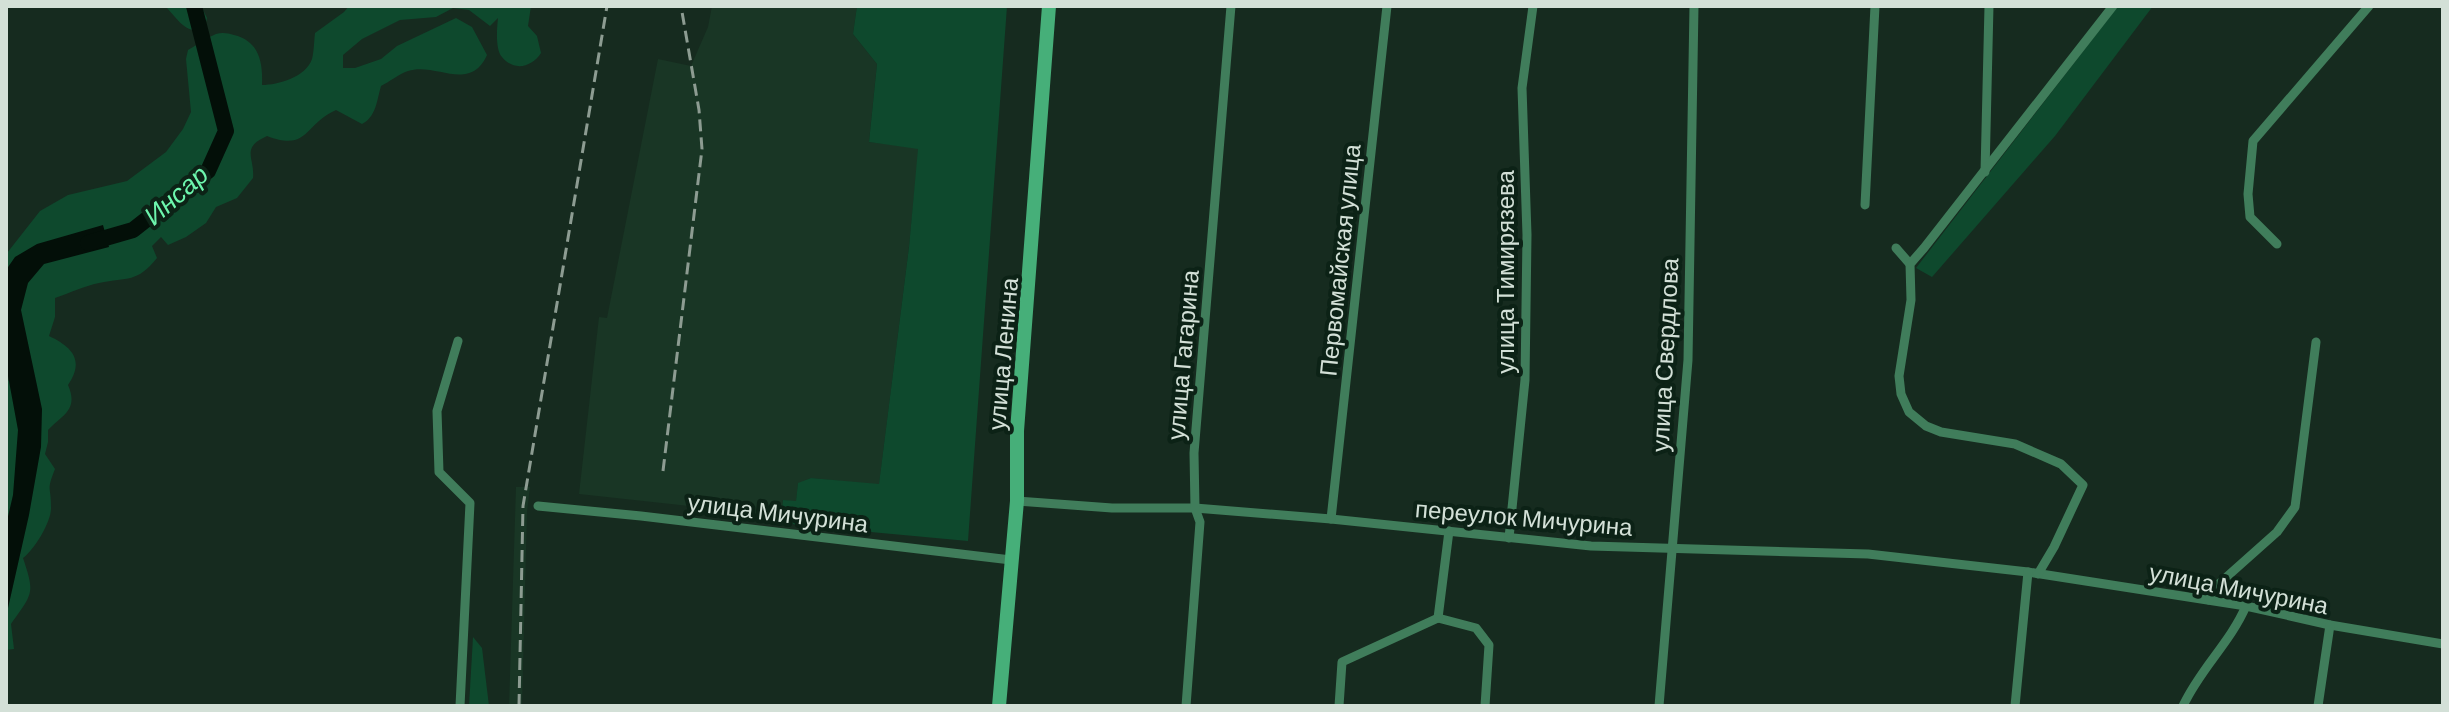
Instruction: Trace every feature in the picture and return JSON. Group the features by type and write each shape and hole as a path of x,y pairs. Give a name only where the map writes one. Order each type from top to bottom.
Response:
{"main road":[{"name":"улица Ленина","path":"999,706 1017,501 1017,431 1049,6"}],"street":[{"name":"улица Гагарина","path":"1186,706 1200,522 1195,508 1194,453 1231,6"},
{"name":"Первомайская улица","path":"1331,519 1387,6"},
{"name":"улица Тимирязева","path":"1509,538 1525,380 1527,235 1522,88 1533,6"},
{"name":"улица Свердлова","path":"1659,706 1688,360 1694,6"},
{"path":"1865,205 1875,6"},
{"path":"1985,172 1989,6"},
{"path":"2277,244 2250,217 2248,194 2253,141 2369,6"},
{"path":"1910,264 2111,7"},
{"path":"1896,248 1910,264 1911,300 1899,376 1901,394 1909,412 1926,426 1941,432 2015,444 2061,464 2083,485 2054,547 2033,573 2015,706"},
{"path":"458,341 437,411 439,472 470,503 460,706"},
{"path":"2209,600 2213,589 2277,532 2295,507 2316,342"},
{"name":"переулок Мичурина","path":"1017,501 1112,508 1195,508 1591,546 1868,554 2033,573"},
{"name":"улица Мичурина","path":"538,506 1011,560"},
{"path":"1438,618 1449,531"},
{"name":"улица Мичурина","path":"2033,573 2246,606 2330,625 2443,644"},
{"path":"2183,706 2236,628 2246,606"},
{"path":"1339,706 1342,662 1438,618 1476,628 1489,645 1485,706"},
{"path":"2318,706 2330,625"}],"shaded area":[{"path":"165,6 201,6 207,18 205,27 199,30 188,28"},
{"path":"349,6 531,6 528,26 537,36 541,53 528,64 512,65 498,49 498,18 490,26 469,10 453,8 436,17 400,20 362,39 343,55 343,68 355,68 381,59 397,46 456,18 472,27 487,55 480,66 462,74 419,69 401,74 381,86 373,113 362,124 336,110 299,138 291,141 267,136 259,140 251,149 253,178 237,198 216,207 206,223 186,237 168,245 161,237 152,246 157,258 144,272 131,278 93,284 55,298 55,317 49,336 74,355 75,368 68,385 71,400 67,411 48,430 45,454 55,469 50,485 51,513 42,535 23,558 30,593 11,624 14,649 6,650 6,386 14,368 6,343 7,253 40,211 68,195 127,181 166,152 191,112 186,59 188,50 216,34 234,35 249,42 258,54 262,85 283,82 304,71 313,56 315,33"},
{"path":"712,6 857,6 853,34 877,64 869,142 919,148 879,485 811,478 798,484 796,502 783,500 781,516 579,494 599,317 607,318 658,59 691,66 708,27"},
{"path":"857,6 1007,6 968,541 795,525 781,516 783,500 796,501 798,483 811,478 879,484 918,149 869,142 877,64 853,34"},
{"path":"2118,6 2153,6 2055,136 1932,277 1916,268"},
{"path":"103,225 109,247 44,264 28,283 21,310 42,409 41,447 6,617 6,525 13,495 18,430 6,365 6,270 15,257 37,244"},
{"path":"516,487 530,487 522,706 509,706"},
{"path":"473,637 482,648 489,706 469,706"}],"waterway":[{"name":"Инсар","path":"88,243 133,230 208,171 226,131 194,6"}],"railway":[{"path":"519,706 523,506 607,6"},
{"path":"663,471 702,149 699,110 681,6"}]}
